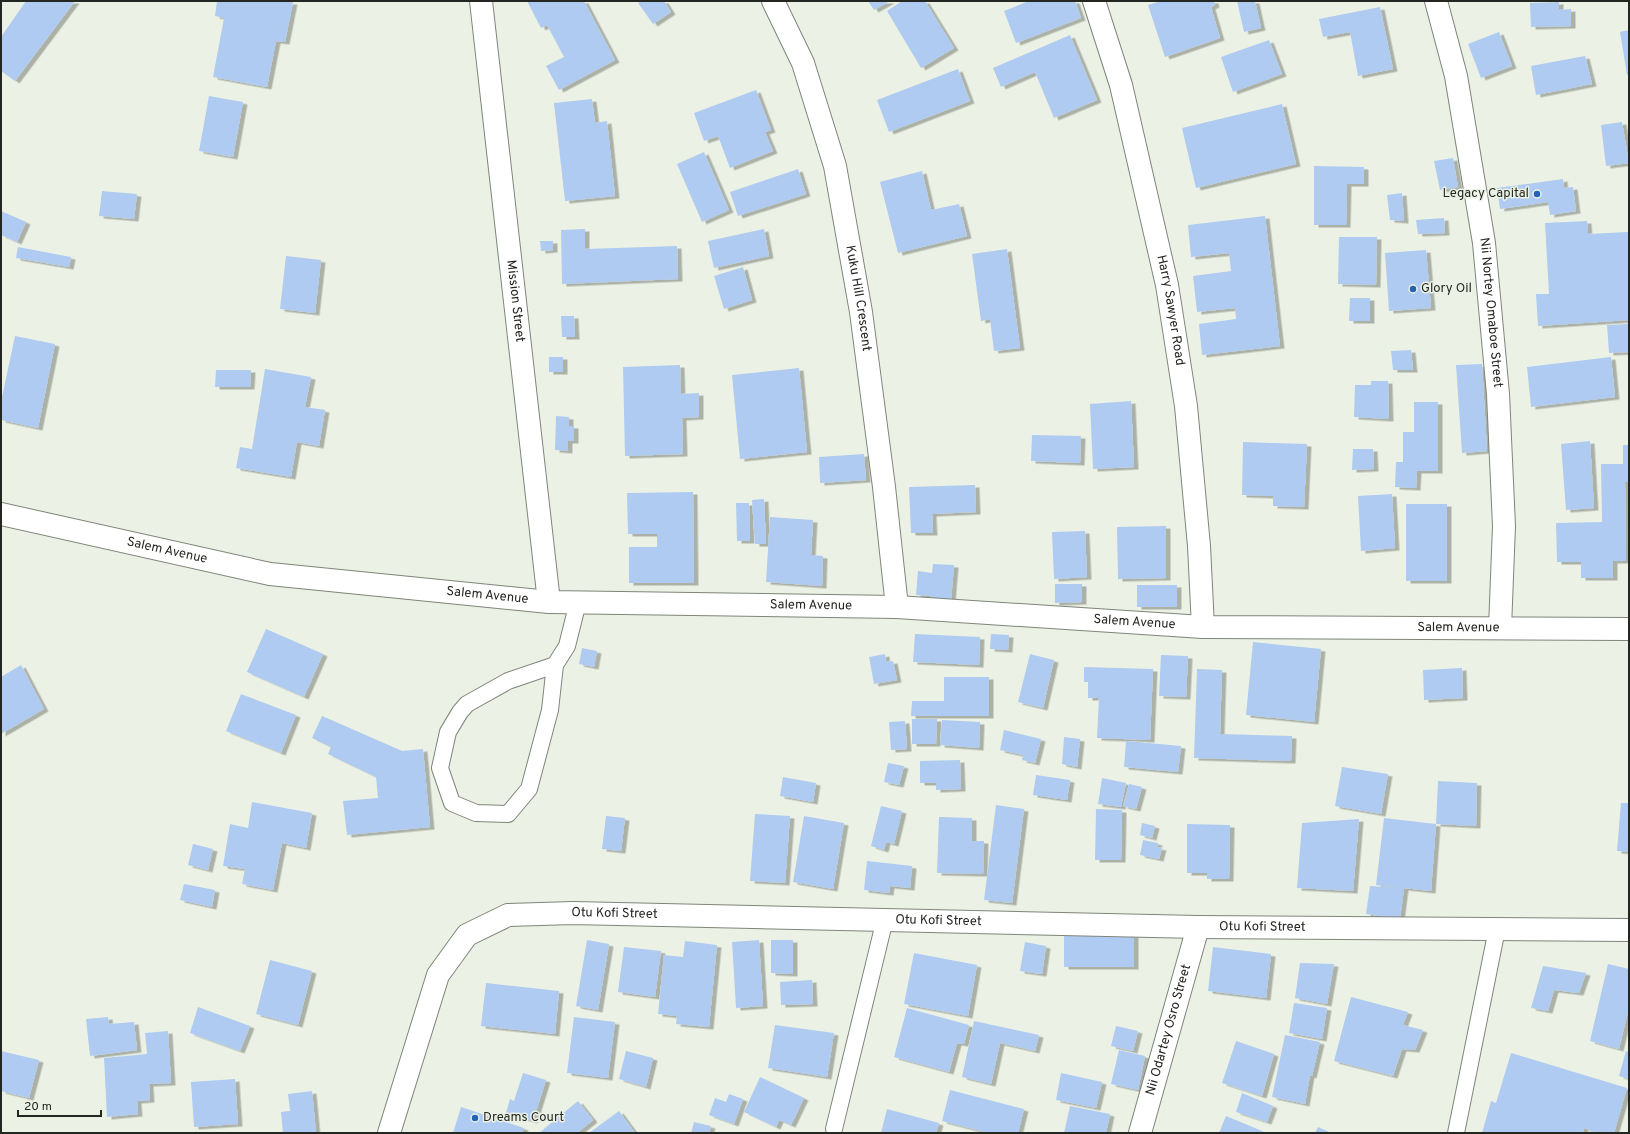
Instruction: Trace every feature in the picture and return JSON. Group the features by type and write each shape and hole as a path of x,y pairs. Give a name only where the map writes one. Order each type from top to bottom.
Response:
{"street":[{"name":"Mission Street","path":"481,1 549,602"},
{"name":"Kuku Hill Crescent","path":"774,1 804,63 836,166 861,312 884,487 897,606"},
{"name":"Harry Sawyer Road","path":"1094,1 1121,85 1167,285 1186,406 1199,546 1203,627"},
{"name":"Nii Nortey Omaboe Street","path":"1436,1 1456,76 1484,243 1498,394 1504,526 1500,628"},
{"name":"Salem Avenue","path":"1,514 270,574 549,602 897,606 1203,627 1629,629"},
{"name":"Otu Kofi Street","path":"389,1133 438,975 466,935 508,915 573,913 1198,927 1629,930"},
{"name":"Nii Odartey Osro Street","path":"1140,1133 1198,927"}],"lane":[{"path":"555,665 508,681 467,704 460,712 448,732 440,768 452,803 476,813 508,814 530,789 550,710 555,665 567,646 578,602"},
{"path":"834,1129 885,919"},
{"path":"1456,1133 1497,929"}],"building":[{"path":"26,1 75,1 15,81 1,71 1,37"},
{"path":"217,1 293,2 285,42 276,41 267,87 213,77 224,18 215,16"},
{"path":"527,1 584,1 615,60 559,90 546,66 564,57 547,25 541,28"},
{"path":"641,1 664,1 671,12 653,24 638,3"},
{"path":"868,1 890,1 874,10"},
{"path":"902,1 925,1 954,48 921,68 887,11"},
{"path":"1029,1 1075,1 1081,18 1016,43 1004,11"},
{"path":"1161,1 1214,1 1215,5 1211,7 1220,38 1165,57 1148,5"},
{"path":"1237,1 1255,1 1261,28 1244,32"},
{"path":"1559,2 1559,10 1571,9 1571,26 1531,27 1530,3"},
{"path":"1380,7 1393,69 1358,76 1350,32 1323,37 1319,19"},
{"path":"1629,30 1629,74 1627,75 1620,32"},
{"path":"1499,32 1512,66 1481,78 1468,44"},
{"path":"1070,35 1097,100 1054,118 1035,72 1001,87 993,68"},
{"path":"1269,40 1282,74 1233,92 1221,57"},
{"path":"1585,56 1592,84 1536,95 1531,66"},
{"path":"958,69 970,101 889,132 877,100"},
{"path":"756,90 771,130 765,132 773,151 730,168 718,136 704,141 694,113"},
{"path":"209,96 243,102 233,157 199,151"},
{"path":"592,99 595,123 607,121 615,196 565,201 554,103"},
{"path":"1282,104 1296,164 1196,188 1182,128"},
{"path":"1622,122 1629,163 1606,166 1601,125"},
{"path":"704,152 729,210 702,222 677,164"},
{"path":"1453,158 1458,187 1440,190 1434,161"},
{"path":"1314,166 1364,167 1364,184 1347,184 1346,225 1314,225"},
{"path":"798,169 806,194 738,216 730,192"},
{"path":"922,171 931,210 959,204 967,236 898,253 880,182"},
{"path":"1563,179 1564,188 1573,187 1576,211 1550,215 1548,202 1500,209 1497,188"},
{"path":"102,191 137,194 134,219 99,216"},
{"path":"1402,193 1404,221 1390,220 1387,195"},
{"path":"1,211 26,222 17,242 1,235"},
{"path":"1265,216 1280,346 1202,355 1199,324 1236,319 1235,308 1197,312 1193,276 1231,271 1229,253 1191,257 1188,225"},
{"path":"1444,218 1445,233 1418,234 1416,220"},
{"path":"1587,221 1588,234 1628,232 1629,320 1538,326 1536,294 1549,294 1545,223"},
{"path":"585,229 585,249 677,246 678,279 562,284 561,230"},
{"path":"764,229 769,256 714,268 708,241"},
{"path":"1339,237 1377,237 1376,285 1338,284"},
{"path":"540,241 553,241 553,250 541,251"},
{"path":"18,247 71,257 69,267 16,258"},
{"path":"1007,249 1020,348 994,351 990,319 981,321 972,254"},
{"path":"1426,250 1431,308 1389,311 1385,253"},
{"path":"286,256 321,260 315,313 280,309"},
{"path":"743,267 752,300 724,309 714,276"},
{"path":"1350,298 1370,298 1370,321 1349,321"},
{"path":"561,316 574,316 575,337 562,337"},
{"path":"1629,324 1629,352 1609,353 1607,325"},
{"path":"15,336 55,344 38,428 1,420 1,402"},
{"path":"1411,350 1413,370 1393,370 1391,351"},
{"path":"549,357 563,357 563,372 549,372"},
{"path":"1611,357 1615,397 1531,407 1527,367"},
{"path":"1482,364 1487,451 1462,453 1456,365"},
{"path":"680,365 681,394 699,393 699,417 682,418 683,454 625,456 623,367"},
{"path":"799,368 807,452 740,459 732,375"},
{"path":"265,369 311,377 305,407 325,410 319,446 297,442 291,477 236,468 240,447 252,449"},
{"path":"216,370 251,370 250,387 215,387"},
{"path":"1371,381 1388,381 1389,419 1354,417 1355,385 1371,385"},
{"path":"1131,401 1134,467 1093,469 1090,404"},
{"path":"1414,402 1438,402 1438,471 1417,471 1416,488 1395,487 1396,462 1403,462 1403,432 1414,432"},
{"path":"556,416 569,417 569,426 574,426 574,441 568,441 568,451 555,450"},
{"path":"1032,435 1081,436 1080,463 1031,461"},
{"path":"1590,441 1594,508 1566,510 1561,444"},
{"path":"1243,442 1307,444 1304,507 1273,506 1273,496 1242,495"},
{"path":"1623,445 1629,445 1629,482 1625,482 1626,561 1613,561 1613,578 1581,578 1581,562 1557,562 1556,523 1602,522 1601,464 1623,464"},
{"path":"1353,449 1373,449 1374,469 1352,470"},
{"path":"864,454 866,480 820,483 819,457"},
{"path":"975,485 976,512 932,514 933,533 911,533 909,487"},
{"path":"693,492 694,583 629,583 629,547 657,547 657,534 628,534 627,493"},
{"path":"1392,494 1395,548 1361,551 1358,496"},
{"path":"764,499 766,544 755,544 752,500"},
{"path":"736,503 749,503 750,541 737,541"},
{"path":"1406,504 1447,504 1447,581 1406,581"},
{"path":"770,517 813,520 811,555 823,556 822,586 766,582"},
{"path":"1166,526 1166,578 1118,579 1117,527"},
{"path":"1085,531 1087,577 1054,579 1052,532"},
{"path":"933,564 954,565 951,601 930,600 930,596 916,595 918,571 932,573"},
{"path":"1055,584 1082,584 1082,602 1055,603"},
{"path":"1137,585 1177,585 1177,607 1137,607"},
{"path":"266,629 323,654 304,697 247,672"},
{"path":"915,634 980,637 979,665 913,662"},
{"path":"991,634 1009,635 1008,650 990,649"},
{"path":"1253,642 1321,649 1314,722 1246,715"},
{"path":"582,648 597,651 594,667 579,664"},
{"path":"885,654 886,662 893,661 897,680 874,684 869,657"},
{"path":"1030,654 1054,660 1043,708 1018,702"},
{"path":"1161,655 1188,656 1186,697 1159,696"},
{"path":"21,665 44,709 1,734 1,677"},
{"path":"1084,667 1153,669 1150,740 1097,738 1099,698 1088,698 1088,682 1084,682"},
{"path":"1462,668 1463,698 1424,700 1423,670"},
{"path":"1197,669 1222,670 1220,734 1292,736 1291,761 1194,758"},
{"path":"944,677 989,677 989,716 911,716 912,701 944,701"},
{"path":"241,694 296,715 281,753 226,731"},
{"path":"322,716 402,751 423,749 430,827 347,835 343,801 378,798 376,777 328,754 331,747 312,738"},
{"path":"912,719 937,719 936,744 912,744"},
{"path":"942,720 980,722 979,748 940,745"},
{"path":"905,721 907,749 891,750 889,722"},
{"path":"1004,730 1041,739 1035,763 1022,760 1023,755 1000,750"},
{"path":"1064,737 1080,739 1077,767 1062,764"},
{"path":"1126,741 1181,746 1178,772 1124,767"},
{"path":"960,760 961,789 936,790 936,783 920,783 920,761"},
{"path":"888,763 904,766 899,785 884,782"},
{"path":"1342,767 1388,774 1381,814 1335,806"},
{"path":"1036,775 1070,780 1067,800 1033,795"},
{"path":"783,777 816,783 813,802 780,796"},
{"path":"1102,778 1126,783 1121,807 1098,804"},
{"path":"1438,781 1477,783 1476,826 1436,824"},
{"path":"1129,784 1142,787 1136,809 1123,806"},
{"path":"252,802 312,813 306,848 282,843 273,890 242,884 245,869 223,866 230,824 248,828"},
{"path":"1621,803 1629,803 1629,852 1617,851"},
{"path":"996,805 1024,809 1012,903 984,900"},
{"path":"881,806 902,811 894,844 886,842 884,850 871,846"},
{"path":"1096,809 1122,810 1121,860 1095,860"},
{"path":"755,814 790,816 785,883 750,881"},
{"path":"606,816 625,818 621,851 602,849"},
{"path":"804,816 844,823 833,889 793,882"},
{"path":"939,817 972,818 972,841 984,841 983,874 937,873"},
{"path":"1384,818 1436,824 1431,891 1404,888 1400,919 1366,914 1370,886 1399,888 1376,885"},
{"path":"1359,819 1353,891 1297,888 1302,823"},
{"path":"1142,823 1155,826 1152,838 1140,835"},
{"path":"1187,824 1230,825 1229,879 1207,879 1207,873 1187,873"},
{"path":"1143,840 1158,843 1157,847 1162,848 1159,859 1140,855"},
{"path":"193,844 213,849 208,870 188,865"},
{"path":"867,861 912,866 910,888 890,886 889,893 864,890"},
{"path":"184,884 215,890 212,907 180,900"},
{"path":"1134,935 1134,967 1064,967 1064,936"},
{"path":"587,940 609,944 598,1010 576,1006"},
{"path":"759,940 763,1006 736,1008 732,942"},
{"path":"771,940 793,940 793,974 771,973"},
{"path":"685,941 717,945 709,1027 676,1024 677,1016 658,1014 664,955 683,957"},
{"path":"1025,942 1046,946 1042,974 1020,971"},
{"path":"624,947 661,951 655,997 618,992"},
{"path":"1213,947 1271,954 1266,998 1208,991"},
{"path":"914,953 977,965 968,1016 904,1004"},
{"path":"270,960 312,971 298,1025 256,1014"},
{"path":"1300,963 1334,964 1327,1004 1295,998"},
{"path":"1608,964 1629,969 1629,1007 1619,1049 1590,1041"},
{"path":"1543,966 1586,973 1579,993 1554,990 1548,1011 1531,1008"},
{"path":"812,980 813,1004 781,1005 780,982"},
{"path":"486,983 559,991 555,1034 481,1026"},
{"path":"1351,997 1408,1012 1403,1025 1423,1030 1415,1050 1402,1049 1393,1076 1334,1061"},
{"path":"1294,1003 1327,1008 1322,1039 1289,1033"},
{"path":"198,1007 250,1026 240,1051 190,1033"},
{"path":"907,1008 969,1025 964,1044 957,1043 949,1072 894,1057"},
{"path":"108,1017 109,1024 134,1022 137,1050 90,1056 86,1019"},
{"path":"574,1017 615,1022 608,1078 567,1073"},
{"path":"974,1021 1039,1035 1035,1051 1000,1043 991,1084 962,1077"},
{"path":"775,1025 834,1033 827,1077 768,1068"},
{"path":"1116,1026 1138,1031 1133,1051 1111,1046"},
{"path":"168,1031 171,1083 149,1084 150,1100 137,1101 138,1114 107,1117 104,1058 147,1054 145,1033"},
{"path":"1285,1035 1320,1042 1312,1076 1310,1075 1305,1104 1272,1097"},
{"path":"1236,1041 1274,1054 1262,1096 1222,1083"},
{"path":"1119,1050 1145,1056 1138,1090 1111,1084"},
{"path":"1,1051 39,1060 29,1098 1,1091"},
{"path":"626,1051 653,1058 646,1087 619,1079"},
{"path":"1626,1051 1629,1052 1629,1079 1619,1076"},
{"path":"1511,1053 1627,1088 1614,1133 1598,1133 1584,1128 1583,1133 1482,1133 1491,1101 1496,1103"},
{"path":"523,1073 546,1080 533,1121 506,1113 510,1099 514,1101"},
{"path":"1061,1073 1102,1082 1096,1108 1056,1100"},
{"path":"760,1077 804,1098 791,1125 779,1120 776,1127 744,1112"},
{"path":"235,1079 238,1124 194,1127 191,1082"},
{"path":"950,1090 1024,1109 1018,1133 989,1133 942,1121"},
{"path":"312,1091 316,1133 283,1133 281,1112 290,1111 288,1094"},
{"path":"1242,1093 1273,1106 1267,1122 1236,1112"},
{"path":"729,1094 743,1099 734,1124 709,1115 715,1098 726,1102"},
{"path":"578,1101 593,1120 577,1133 539,1133"},
{"path":"1070,1106 1110,1114 1106,1133 1064,1133"},
{"name":"Dreams Court","path":"461,1107 524,1128 522,1133 453,1133"},
{"path":"887,1109 939,1123 936,1133 881,1133"},
{"path":"619,1111 635,1133 589,1133"},
{"path":"1226,1116 1262,1131 1261,1133 1219,1133"},
{"path":"694,1122 711,1126 709,1133 691,1133"},
{"path":"1318,1127 1331,1133 1315,1133"}],"place":[{"name":"Legacy Capital","path":"1537,194"},
{"name":"Glory Oil","path":"1413,289"},
{"name":"Dreams Court","path":"475,1118"}]}
